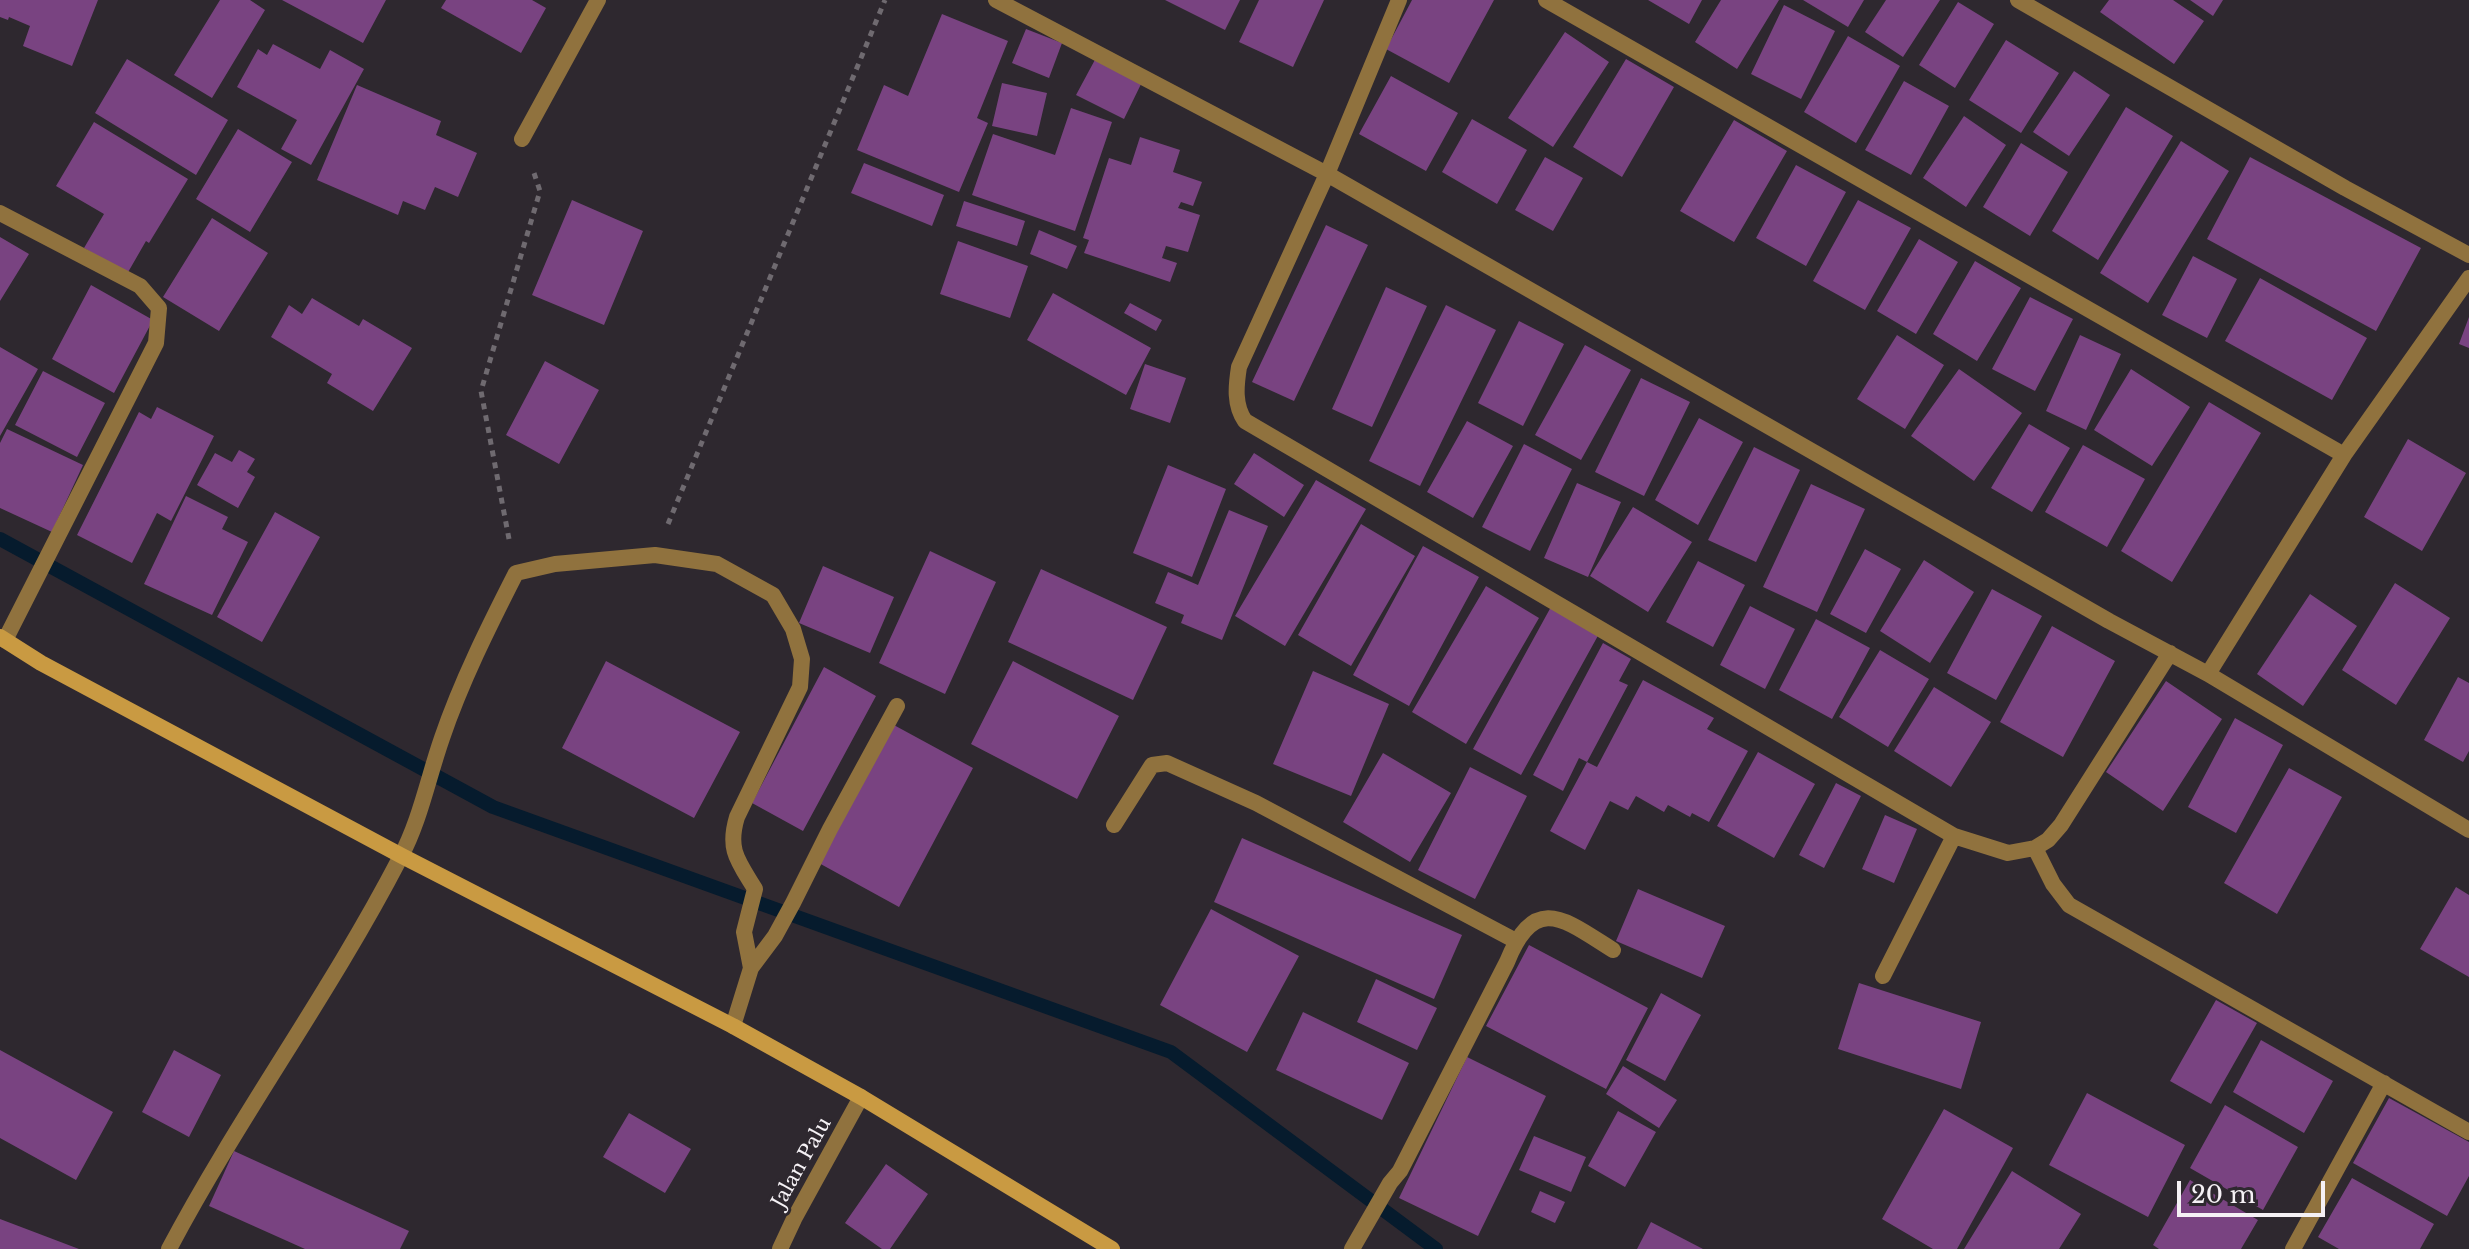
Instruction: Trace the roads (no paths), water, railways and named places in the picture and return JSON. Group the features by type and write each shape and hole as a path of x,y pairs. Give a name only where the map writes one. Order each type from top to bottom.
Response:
{"street":[{"path":"522,139 598,0"},
{"path":"996,0 1327,174 2095,614 2208,674 2469,830"},
{"path":"1399,0 1327,174 1239,367 1238,411 1245,421 1954,836 2008,853 2035,848 2048,840 2061,825 2170,653"},
{"path":"1546,0 2344,455"},
{"path":"2018,0 2345,188 2469,255"},
{"path":"0,213 140,286 159,308 156,343 35,582 3,638 41,663 402,856 733,1026 861,1097 1112,1249"},
{"path":"2208,674 2344,455 2469,278"},
{"path":"169,1249 203,1185 285,1057 402,856 442,737 490,624 516,573 555,564 655,555 717,564 773,595 793,629 802,659 800,687 731,835 735,854 755,889 744,932 751,968"},
{"path":"733,1026 751,968 775,936 897,706"},
{"path":"1114,825 1147,770 1152,765 1167,763 1256,803 1516,941"},
{"path":"1883,976 1954,836"},
{"path":"2035,848 2053,884 2069,905 2469,1132"},
{"path":"1352,1249 1400,1171 1516,941 1526,927 1537,920 1552,918 1571,924 1613,950"},
{"path":"2293,1249 2384,1083"},
{"name":"Jalan Palu","path":"780,1249 861,1097"}],"waterway":[{"path":"0,539 493,807 1171,1052 1436,1249"}]}
